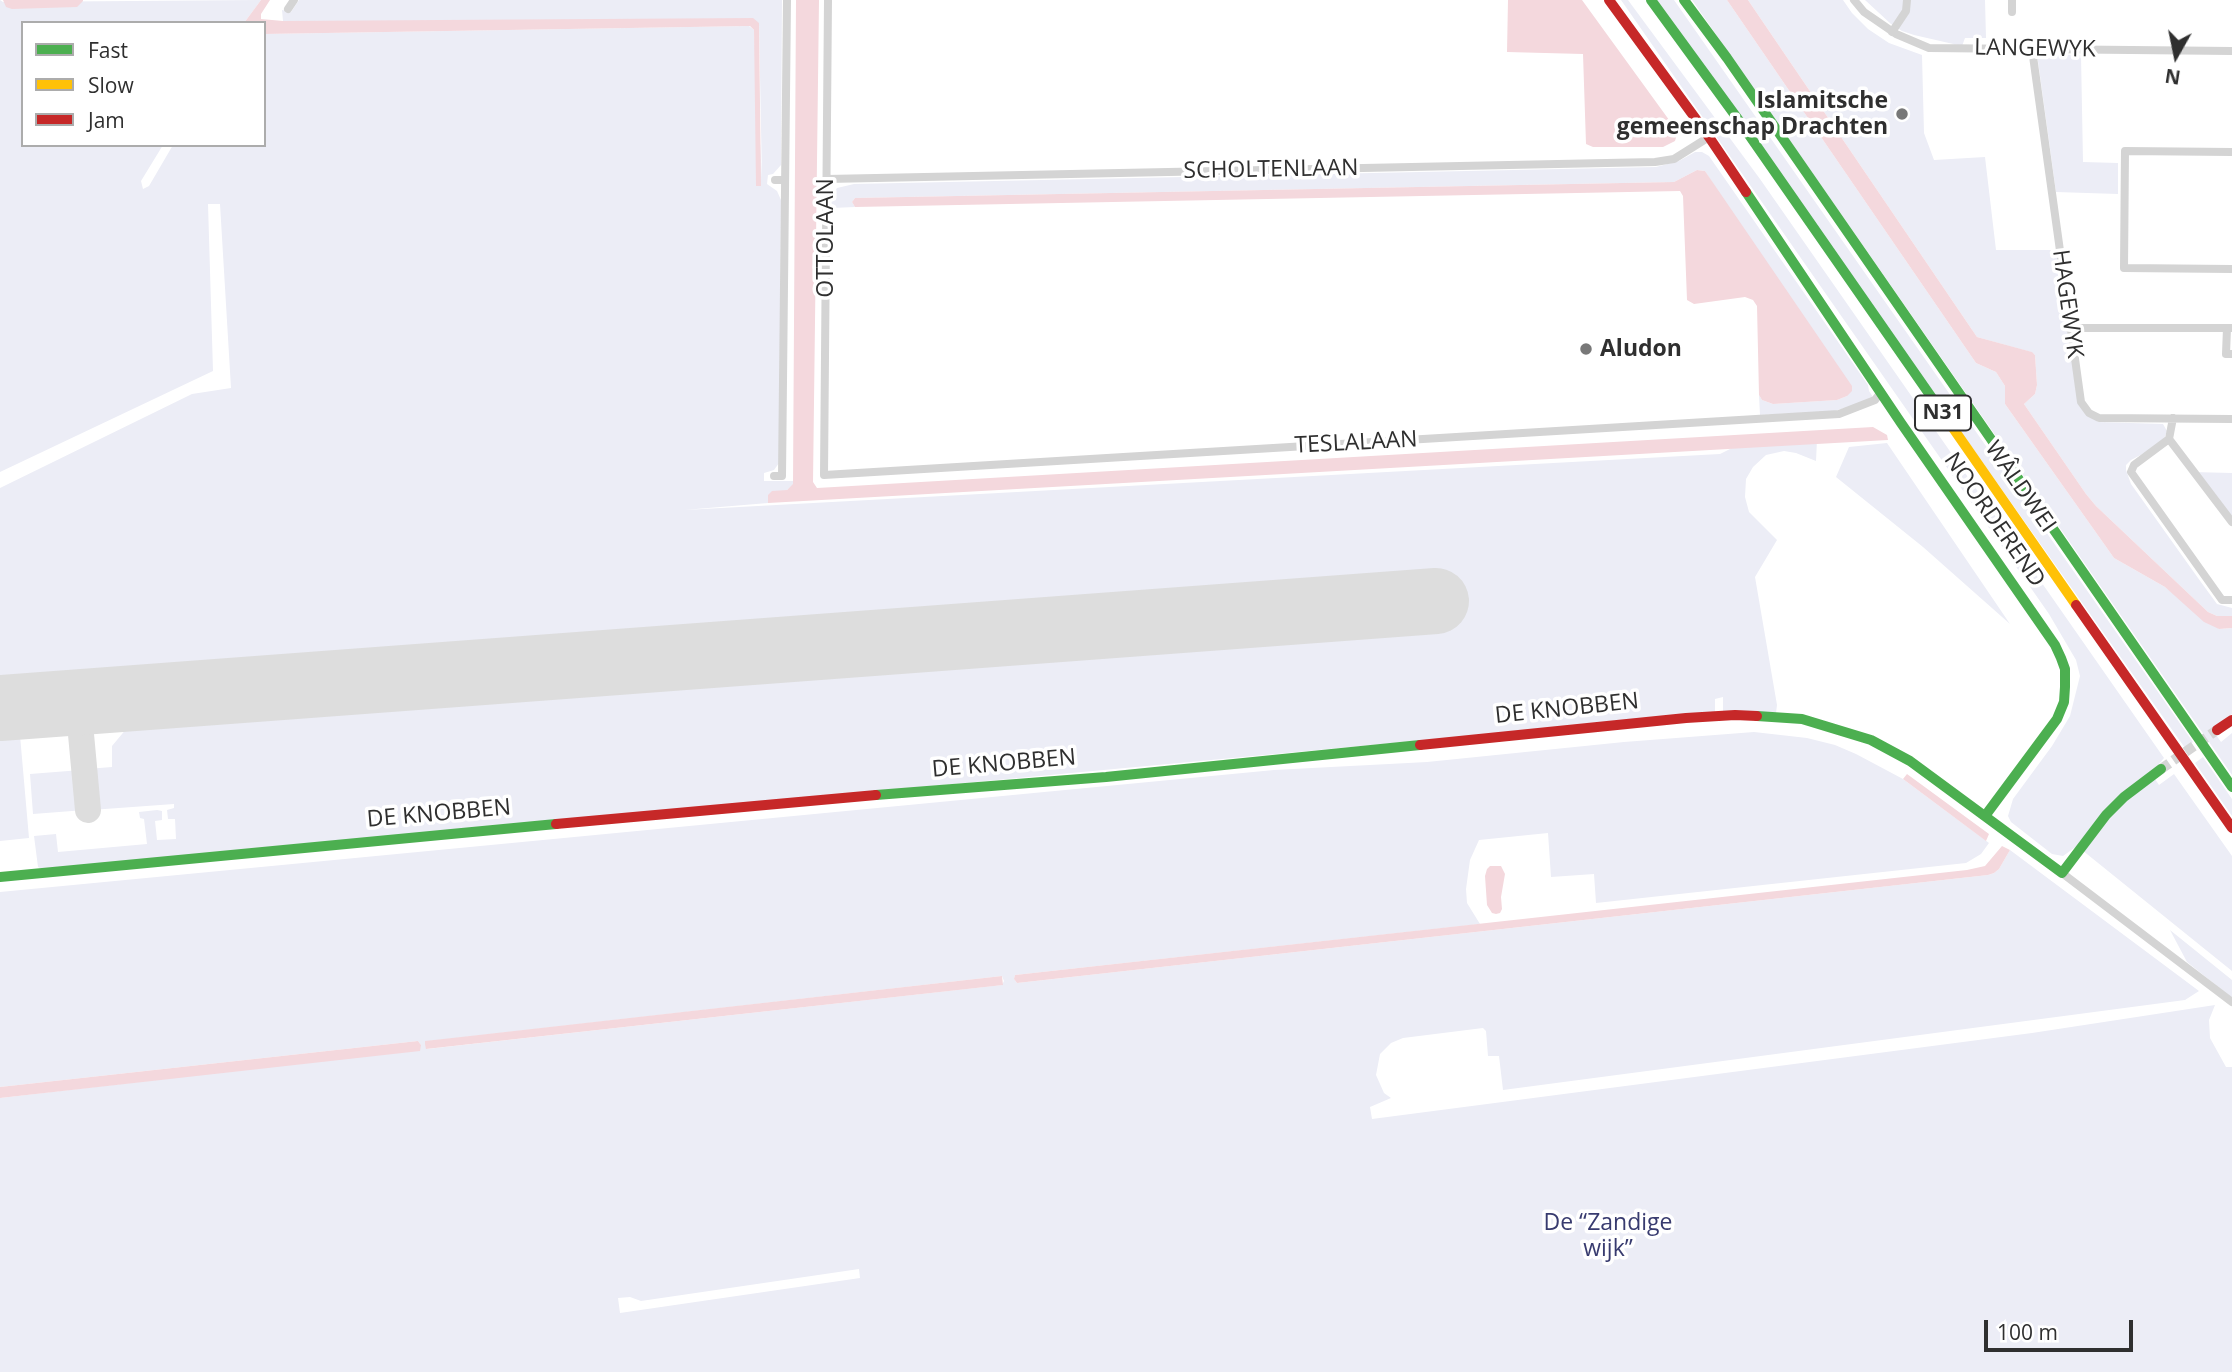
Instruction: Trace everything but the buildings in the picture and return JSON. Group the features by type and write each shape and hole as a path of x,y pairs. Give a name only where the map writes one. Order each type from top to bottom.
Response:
{"main road":[{"name":"NOORDEREND","path":"1609,0 1709,137 2055,645 2065,669 2064,702 2057,719 1985,816"},
{"name":"WÂLDWEI","path":"1651,0 1748,133 2232,828"},
{"name":"WÂLDWEI","path":"1684,0 1727,58 2232,788"},
{"name":"DE KNOBBEN","path":"0,877 775,804 1106,777 1735,715 1802,719 1871,740 1910,761 1985,816"},
{"path":"2217,730 2232,720"},
{"path":"1985,816 2062,873 2114,806 2161,769"}],"street":[{"path":"288,9 294,0"},
{"name":"OTTOLAAN","path":"774,476 782,476 787,0"},
{"name":"OTTOLAAN","path":"824,475 828,0"},
{"name":"LANGEWYK","path":"1854,0 1864,12 1892,32 1929,48 2232,51"},
{"path":"1892,32 1906,11 1907,0"},
{"path":"2012,0 2012,12"},
{"name":"HAGEWYK","path":"2032,49 2081,402 2089,413 2099,418 2232,419"},
{"name":"SCHOLTENLAAN","path":"827,179 1655,162 1674,159 1709,137"},
{"path":"2232,152 2124,151 2124,268 2232,269"},
{"name":"OTTOLAAN","path":"775,180 786,180"},
{"path":"2070,328 2230,328 2226,354 2232,354"},
{"name":"TESLALAAN","path":"824,475 1839,414 1875,400 1881,392"},
{"path":"2173,418 2169,439 2134,465 2131,472 2222,600 2232,600"},
{"path":"2169,439 2232,522"},
{"path":"2062,873 2232,1002"}],"green space":[{"path":"0,0 261,0 245,21 21,21 21,147 162,147 141,181 143,189 149,186 172,147 266,147 266,34 749,26 754,30 762,180 759,23 283,21 282,10 291,12 299,0 782,0 781,165 773,174 768,175 767,184 777,191 781,200 779,463 774,470 764,473 764,481 793,481 793,485 787,490 768,495 768,503 684,510 1720,454 1738,445 1817,440 1816,461 1784,451 1766,455 1753,467 1746,479 1745,497 1749,512 1777,540 1755,577 1777,705 1776,713 1723,713 1723,697 1715,699 1715,713 42,869 38,867 34,836 56,834 58,852 147,844 144,819 140,818 139,812 162,811 162,820 155,821 157,840 176,839 175,819 168,819 167,810 174,808 174,804 91,810 87,769 112,767 112,746 132,722 1438,621 1435,580 19,686 17,693 0,694 0,488 192,394 231,388 220,204 208,204 213,371 0,472"},
{"path":"1621,0 1628,0 1760,179 2164,758 2151,773 2159,785 2174,774 2232,856 2232,971 2077,846 2063,856 2052,854 2011,822 2008,816 2013,799 2052,746 2070,716 2080,676 2076,660 2049,614"},
{"path":"1655,0 1674,0 2193,742 2185,748"},
{"path":"1692,0 1727,0 1976,363 1996,372 2005,386 2005,404 2114,558 2165,587 2219,629 2232,628 2232,714 2212,729 2221,742 2232,733 2232,775"},
{"path":"1748,0 1843,0 1868,29 1889,43 1922,55 1924,133 1934,160 1985,157 1996,250 2058,250 2080,405 2098,422 2163,424 2167,431 2164,439 2126,465 2131,484 2217,604 2232,608 2232,616 2217,616 2208,612 2086,494 2024,404 2035,394 2035,355 1977,337"},
{"path":"1865,0 1985,0 1986,38 1965,38 1962,46 1914,35 1891,24"},
{"path":"2037,54 2081,55 2083,162 2118,163 2118,194 2056,192"},
{"path":"1695,152 1709,156 1868,385 1875,400 1834,411 1760,415 1759,395 1762,400 1773,404 1837,400 1847,396 1705,171 1697,170 1674,182 855,198 852,202 855,207 832,208 831,198 837,188 854,184 1656,167 1679,161"},
{"path":"1887,443 2010,624 1923,547 1836,477 1849,447"},
{"path":"2192,472 2232,473 2232,524"},
{"path":"19,724 29,838 0,841 0,725"},
{"name":"De “Zandige wijk”","path":"1754,732 1807,738 1835,745 1903,779 1989,843 1981,854 1966,863 1596,903 1594,874 1551,877 1548,833 1479,840 1470,860 1466,889 1467,903 1480,924 1015,975 1014,979 1017,983 1988,875 1999,869 2010,850 2199,991 2185,1000 1503,1090 1499,1056 1488,1056 1486,1031 1483,1028 1403,1038 1391,1043 1380,1054 1376,1075 1384,1093 1391,1098 1370,1107 1372,1119 2032,1033 2215,1005 2209,1020 2210,1038 2226,1067 2232,1067 2232,1372 0,1372 0,1098 233,1071 421,1045 418,1041 0,1087 0,892 1274,770 1427,762","holes":["1002,976 1002,985 427,1049 430,1041","859,1269 860,1278 620,1313 618,1298 630,1297 641,1301"]},
{"path":"2203,757 2232,799 2232,816 2195,763"},
{"path":"81,770 85,810 33,814 30,774"},
{"path":"2170,930 2232,980 2232,998 2187,962"}],"shaded area":[{"path":"3,0 83,1 77,7 12,9 6,7"},
{"path":"261,0 270,0 261,14 261,19 283,21 753,18 759,23 761,186 756,186 754,30 750,26 266,34 266,21 245,21"},
{"path":"796,0 819,0 813,482 817,488 1873,427 1887,435 1888,440 768,503 768,495 772,491 787,490 793,484"},
{"path":"1508,0 1582,0 1672,124 1677,134 1675,141 1663,147 1593,147 1586,144 1583,54 1507,52"},
{"path":"1727,0 1748,0 1977,337 2035,355 2035,394 2024,404 2086,494 2208,612 2217,616 2232,616 2232,628 2219,629 2204,622 2165,587 2114,558 2005,404 2005,386 1996,372 1976,363"},
{"path":"1697,170 1705,171 1852,386 1852,391 1847,396 1837,400 1773,404 1762,400 1759,395 1757,306 1753,300 1745,297 1694,304 1687,300 1683,196 1680,191 855,207 852,202 855,198 1674,182"},
{"path":"1907,774 1989,834 1986,841 1903,779"},
{"path":"2002,846 2010,850 1999,869 1988,875 1017,983 1014,979 1015,975 1967,870 1985,866"},
{"path":"1490,866 1501,866 1505,874 1502,909 1496,914 1492,913 1487,905 1485,876"},
{"path":"1002,976 1003,985 426,1049 425,1044 425,1041"},
{"path":"418,1041 421,1045 420,1051 0,1098 0,1087"}],"taxiway":[{"path":"78,702 88,810"}],"runway":[{"path":"0,708 1436,601"}],"tunnel":[{"path":"2161,769 2217,730"}],"traffic: fast":[{"path":"1651,0 1740,122 1939,408"},
{"path":"1684,0 1727,58 2232,787"},
{"path":"1746,192 1901,423 2055,645 2061,658 2065,669 2065,687 2064,702 2057,719 1985,816"},
{"path":"1757,716 1802,719 1871,740 1910,761 2062,873 2106,815 2124,797 2161,769"},
{"path":"876,795 1106,777 1420,745"},
{"path":"0,877 556,824"}],"traffic: slow":[{"path":"1939,408 2076,605"}],"traffic: jam":[{"path":"1609,0 1746,192"},
{"path":"2076,605 2232,828"},
{"path":"1420,745 1686,718 1757,716"},
{"path":"2217,730 2232,720"},
{"path":"556,824 876,795"}],"place":[{"name":"Islamitsche gemeenschap Drachten","path":"1902,114"},
{"name":"Aludon","path":"1586,349"}]}
